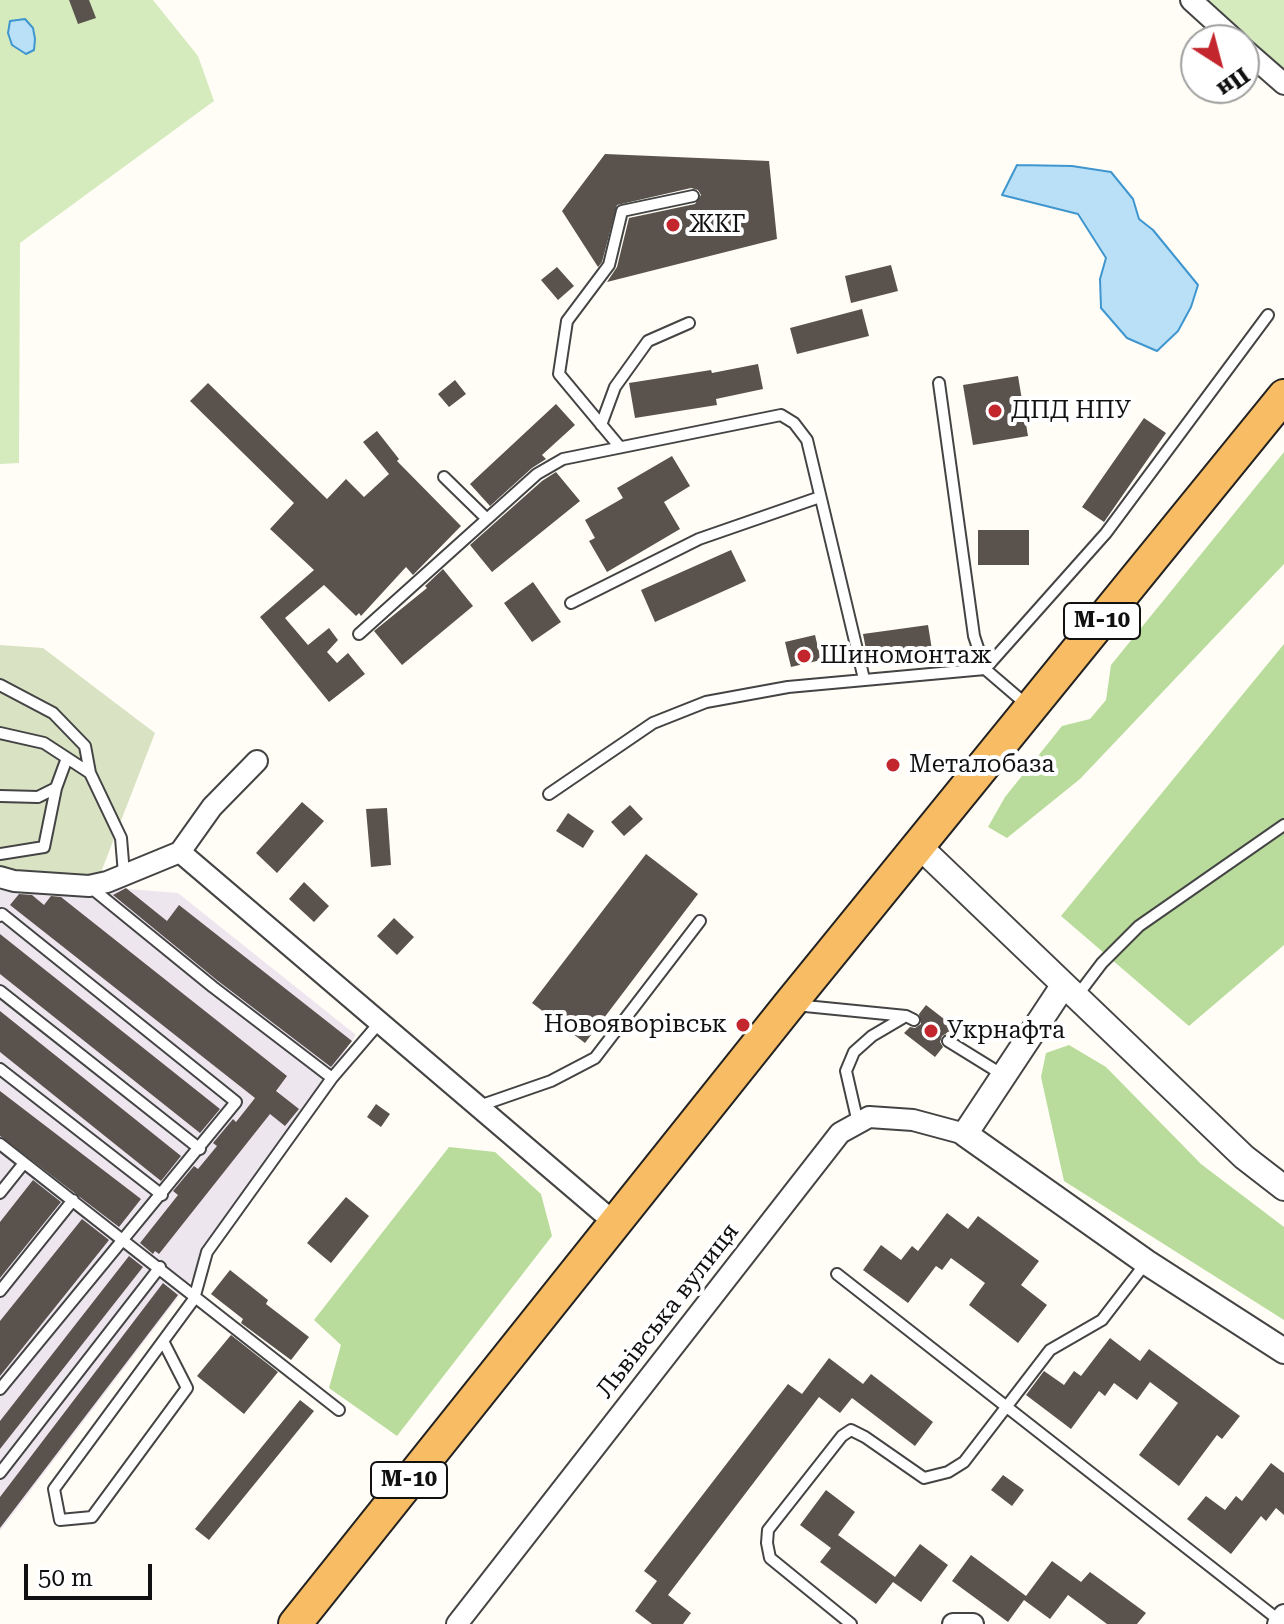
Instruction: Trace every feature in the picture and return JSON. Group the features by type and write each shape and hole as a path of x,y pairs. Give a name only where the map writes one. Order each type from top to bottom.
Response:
{"highway":[{"name":"М-10","path":"295,1624 789,1005 1284,396"}],"street":[{"path":"1191,0 1217,24"},
{"path":"1260,63 1284,84"},
{"path":"0,877 14,881 89,886 180,852 212,807 257,761"},
{"path":"919,846 1244,1157 1284,1188"},
{"path":"180,852 616,1224"},
{"path":"965,1134 1003,1075 1069,992"},
{"path":"858,1123 869,1117 913,1120 965,1134 1146,1262 1284,1351"},
{"name":"Львівська вулиця","path":"457,1624 840,1133 858,1123"},
{"path":"953,1624 973,1624"}],"lane":[{"path":"619,446 559,374 567,321 609,265 622,211 693,196"},
{"path":"549,794 653,723 706,702 788,687 985,669 1106,533 1268,315"},
{"path":"601,425 615,387 648,341 689,323"},
{"path":"939,383 974,636 985,669 1032,708"},
{"path":"359,634 537,474 563,459 781,415 794,423 807,440 864,679"},
{"path":"444,477 487,519"},
{"path":"571,603 699,539 820,497"},
{"path":"0,685 53,713 85,746 90,773 121,838 124,874"},
{"path":"0,733 44,743 90,773"},
{"path":"0,854 44,847 56,788 67,758"},
{"path":"0,796 38,797 56,788"},
{"path":"1069,992 1139,926 1284,825"},
{"path":"89,886 332,1078"},
{"path":"0,916 2,914 236,1102 0,1389"},
{"path":"479,1106 551,1081 595,1058 700,921"},
{"path":"0,991 200,1149"},
{"path":"789,1005 910,1018 872,1036 854,1052 846,1071 858,1123"},
{"path":"163,1341 187,1388 92,1517 60,1520 54,1489 163,1341 194,1299 207,1252 332,1078 380,1022"},
{"path":"948,1041 1003,1075"},
{"path":"0,1069 162,1195"},
{"path":"0,1144 339,1410"},
{"path":"0,1193 24,1163"},
{"path":"0,1291 73,1200"},
{"path":"851,1624 770,1558 767,1543 768,1530 842,1436 851,1430 865,1437 924,1478 948,1472 964,1462 1050,1350 1102,1320 1146,1262"},
{"path":"0,1473 160,1267"},
{"path":"837,1274 1281,1620"}],"shaded area":[{"path":"0,880 178,893 356,1035 192,1279 0,1531"}],"green space":[{"path":"0,0 153,0 198,56 214,101 20,243 19,463 0,464"},
{"path":"1194,0 1284,0 1284,77 1260,56 1260,24 1222,24"},
{"path":"1284,452 1284,564 1080,779 1007,838 988,827 1005,797 1062,726 1090,719 1106,700 1111,665"},
{"path":"1284,644 1284,945 1189,1026 1061,916"},
{"path":"0,645 43,648 155,733 98,880 10,870 0,874"},
{"path":"1069,1045 1106,1067 1201,1164 1284,1227 1284,1320 1064,1181 1041,1077 1046,1053"},
{"path":"449,1147 495,1152 541,1194 552,1236 397,1436 329,1388 341,1345 314,1320"}],"water":[{"path":"25,19 33,28 35,39 34,50 26,54 12,45 8,33 10,21"},
{"path":"1017,165 1072,166 1111,172 1133,199 1139,219 1153,230 1198,285 1178,331 1157,351 1127,338 1101,308 1100,279 1106,258 1078,214 1002,195"}],"building":[{"path":"69,0 89,0 96,18 78,24"},
{"name":"ЖКГ","path":"605,154 769,161 777,239 607,282 617,267 629,218 695,204 701,195 691,188 617,205 598,267 562,211"},
{"path":"891,265 898,291 851,303 845,276"},
{"path":"557,267 574,286 558,300 541,280"},
{"path":"862,309 869,336 797,354 790,328"},
{"path":"758,364 763,389 716,399 717,405 635,418 629,383"},
{"name":"ДПД НПУ","path":"1018,376 1028,436 973,445 963,385"},
{"path":"455,380 466,394 449,407 438,394"},
{"path":"208,383 327,499 346,479 364,497 389,474 363,442 377,431 399,459 397,461 461,526 413,575 406,567 361,616 359,613 356,616 324,585 285,618 308,645 329,628 338,640 327,652 337,663 348,653 365,674 329,702 260,617 314,570 270,529 294,503 190,401"},
{"path":"556,404 575,425 542,455 546,459 490,506 470,484"},
{"path":"1144,418 1166,433 1104,522 1082,507"},
{"path":"672,456 690,486 664,502 680,529 607,572 589,541 595,538 585,520 623,498 617,488"},
{"path":"556,472 580,501 492,572 470,545"},
{"path":"978,530 1029,530 1029,565 978,565"},
{"path":"731,550 746,581 655,622 641,590"},
{"path":"443,569 473,606 402,665 374,631 427,588 425,586"},
{"path":"533,582 561,622 532,642 504,603"},
{"path":"928,625 933,656 869,665 863,634"},
{"path":"815,635 821,660 791,667 785,642"},
{"path":"302,802 324,821 277,873 256,853"},
{"path":"630,805 643,819 624,836 611,822"},
{"path":"387,808 391,865 371,867 366,809"},
{"path":"568,813 594,831 583,848 556,831"},
{"path":"646,854 698,894 585,1043 532,1003"},
{"path":"304,882 329,906 314,922 289,899"},
{"path":"126,888 167,921 179,905 352,1041 331,1067 218,981 113,895"},
{"path":"19,894 32,895 44,905 51,896 61,897 287,1076 276,1091 299,1109 285,1126 270,1114 159,1254 155,1251 153,1254 140,1243 178,1195 173,1191 194,1166 198,1169 217,1146 213,1143 233,1119 236,1122 255,1098 10,905"},
{"path":"394,918 414,937 397,955 377,936"},
{"path":"0,934 220,1109 200,1133 0,974"},
{"name":"Укрнафта","path":"926,1005 957,1029 953,1035 947,1033 942,1036 940,1042 943,1047 935,1057 904,1033 910,1027 921,1024 919,1014"},
{"path":"0,1011 181,1156 161,1181 0,1052"},
{"path":"0,1091 141,1199 119,1227 0,1136"},
{"path":"376,1104 390,1114 381,1127 367,1117"},
{"path":"33,1180 61,1202 0,1278 0,1222"},
{"path":"346,1197 369,1216 331,1263 307,1243"},
{"path":"947,1213 968,1229 978,1216 1039,1261 1021,1285 1047,1305 1018,1343 969,1305 985,1283 951,1258 942,1270 936,1266 908,1303 863,1270 881,1245 901,1260 912,1246 918,1251"},
{"path":"82,1219 109,1240 0,1376 0,1321"},
{"path":"129,1256 143,1267 0,1449 0,1421"},
{"path":"230,1270 268,1300 266,1304 309,1337 291,1360 241,1323 243,1319 211,1294"},
{"path":"163,1283 178,1295 0,1528 0,1497"},
{"path":"231,1335 278,1372 244,1414 197,1376"},
{"path":"1110,1338 1140,1361 1149,1349 1240,1416 1222,1439 1217,1435 1179,1486 1139,1455 1178,1403 1150,1382 1137,1400 1114,1383 1105,1396 1099,1391 1071,1429 1026,1395 1044,1371 1064,1385 1074,1371 1081,1376"},
{"path":"829,1358 863,1384 871,1374 933,1422 915,1446 852,1398 840,1413 819,1397 668,1595 691,1613 683,1624 652,1624 635,1611 657,1581 644,1571 788,1384 802,1394"},
{"path":"300,1400 314,1411 209,1540 195,1529"},
{"path":"1271,1463 1284,1473 1284,1515 1276,1508 1266,1521 1261,1516 1231,1554 1187,1519 1206,1496 1225,1510 1236,1496 1242,1501"},
{"path":"1003,1475 1024,1490 1012,1506 991,1490"},
{"path":"826,1490 855,1512 838,1535 895,1577 920,1544 948,1565 921,1602 893,1582 876,1604 820,1562 831,1548 800,1525"},
{"path":"971,1555 1026,1596 1052,1561 1081,1582 1090,1572 1146,1613 1137,1624 1107,1624 1068,1595 1050,1619 1024,1600 1008,1622 952,1581"}],"place":[{"name":"ЖКГ","path":"673,225"},
{"name":"ДПД НПУ","path":"995,411"},
{"name":"Шиномонтаж","path":"804,656"},
{"name":"Металобаза","path":"893,765"},
{"name":"Новояворівськ","path":"743,1025"},
{"name":"Укрнафта","path":"931,1031"}]}
